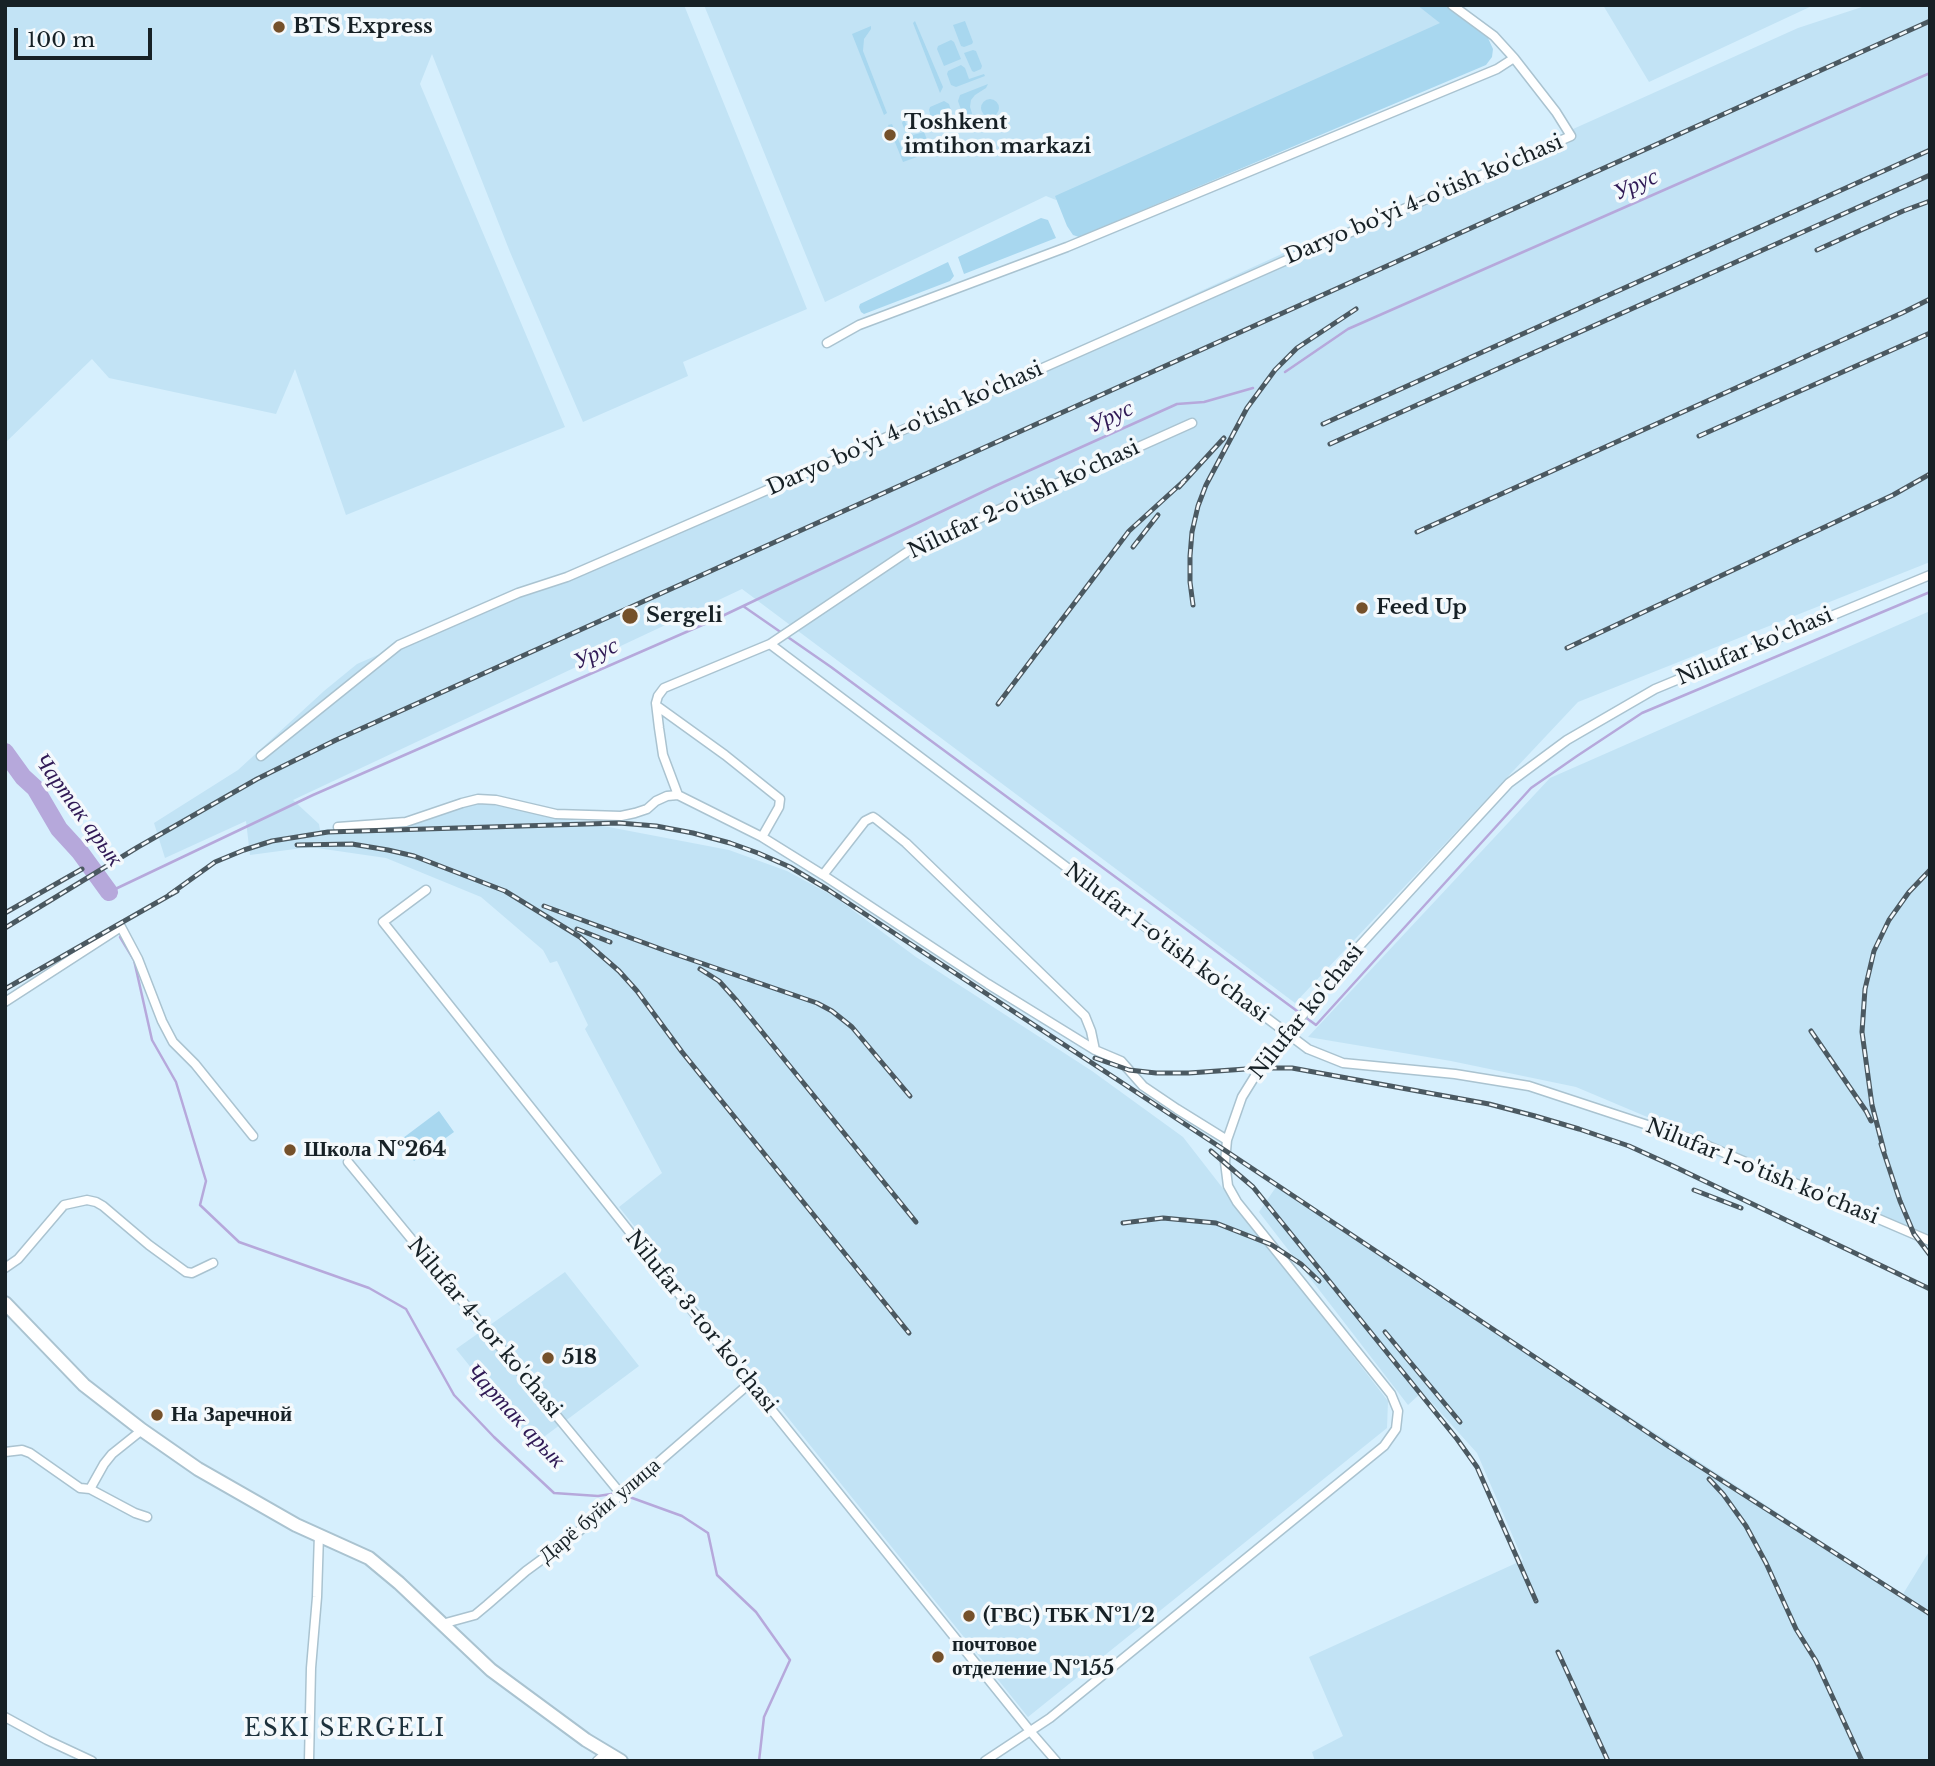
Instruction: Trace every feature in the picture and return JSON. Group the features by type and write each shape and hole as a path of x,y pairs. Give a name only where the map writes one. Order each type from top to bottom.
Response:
{"street":[{"path":"827,343 859,325 1067,247 1497,69 1514,58 1494,36 1452,5"},
{"name":"Daryo bo'yi 4-o'tish ko'chasi","path":"261,756 399,645 518,593 567,577 749,498 1571,136 1514,58"},
{"name":"Nilufar 2-o'tish ko'chasi","path":"657,706 658,696 664,688 770,644 913,548 1192,423"},
{"name":"Nilufar ko'chasi","path":"985,1761 1051,1718 1373,1454 1391,1438 1396,1429 1398,1411 1391,1394 1233,1194 1226,1175 1227,1140 1242,1097 1260,1068 1352,954 1471,824 1510,783 1567,740 1654,689 1930,575"},
{"name":"Nilufar 1-o'tish ko'chasi","path":"770,644 1308,1049 1343,1063 1455,1074 1529,1086 1699,1143 1930,1241"},
{"path":"657,706 663,754 678,795"},
{"path":"657,706 780,799 779,807 762,838"},
{"path":"338,827 406,822 478,799 496,800 556,814 621,816 647,808 667,796 678,795 762,838 988,984 1095,1049 1121,1061 1143,1086 1227,1140"},
{"path":"823,875 865,821 873,817 906,843 1085,1016 1095,1049"},
{"name":"Nilufar 3-tor ko'chasi","path":"426,890 383,922 750,1383 1056,1761"},
{"path":"5,1002 121,927 138,959 173,1042 195,1064 253,1136"},
{"name":"Nilufar 4-tor ko'chasi","path":"348,1162 621,1494"},
{"path":"5,1268 18,1259 64,1205 87,1200 103,1206 186,1272 192,1273 213,1263"},
{"path":"5,1303 84,1385 142,1430 198,1469 296,1525 369,1558 400,1583 491,1670 602,1757 621,1761"},
{"name":"Дарё буйи улица","path":"442,1624 475,1615 526,1571 571,1538 750,1383"},
{"path":"90,1489 112,1454 142,1430"},
{"path":"5,1452 22,1450 30,1453 80,1488 90,1489 147,1517"},
{"path":"309,1761 319,1534"},
{"path":"5,1717 92,1761"}],"shaded area":[{"path":"5,5 684,5 807,309 683,362 688,376 583,422 510,252 432,54 420,84 565,427 346,515 295,369 276,414 109,378 92,359 5,443"},
{"path":"704,5 1420,5 1446,25 1056,200 1046,196 825,302"},
{"path":"1417,5 1444,5 1488,38 1493,49 1492,57 1486,65 1079,237 1073,235 1067,226 1055,196 1440,23"},
{"path":"1603,5 1814,5 1649,82"},
{"path":"1868,5 1930,5 1930,562 1578,702 1295,1003 742,589 293,800 319,824 320,830 408,825 463,806 483,803 729,850 787,871 835,897 916,957 1092,1071 1183,1137 1388,1401 1387,1428 1028,1717 619,1207 662,1173 585,1029 588,1025 557,961 550,963 543,950 481,897 386,858 310,847 250,855 246,821 165,858 154,823 238,770 357,664 1000,383 1286,252 1395,209 1798,28"},
{"path":"915,21 943,87 940,93 913,23"},
{"path":"965,21 973,42 964,47 961,46 953,25"},
{"path":"871,26 864,39 863,51 887,113 884,115 852,34"},
{"path":"951,40 961,59 944,66 937,49"},
{"path":"976,51 982,66 974,72 964,53"},
{"path":"961,65 969,79 984,74 985,76 956,87 951,85 948,71"},
{"path":"988,84 971,100 970,107 975,123 966,124 958,101 960,95"},
{"path":"990,99 996,102 999,108 996,114 990,117 984,114 981,108 984,102"},
{"path":"944,101 949,104 957,129 952,129 945,116 934,119 931,117 930,107"},
{"path":"904,119 910,133 913,135 924,132 928,142 911,146 902,123"},
{"path":"892,124 903,151 917,157 903,162 888,125"},
{"path":"1041,218 1048,220 1056,238 964,274 958,257"},
{"path":"948,262 954,276 950,281 864,314 861,312 860,304"},
{"path":"1930,611 1930,1236 1576,1087 1451,1061 1308,1037 1550,778"},
{"path":"439,1111 454,1132 414,1161 399,1141"},
{"path":"1276,1187 1903,1594 1930,1550 1930,1761 1315,1761 1312,1752 1343,1736 1309,1657 1523,1560 1477,1453 1422,1392 1408,1405 1259,1212"},
{"name":"518","path":"565,1272 639,1366 533,1445 456,1349"}],"waterway":[{"name":"Урус","path":"1285,372 1348,329 1930,73"},
{"name":"Урус","path":"111,898 109,892 313,795 716,619 995,486 1177,404 1204,402 1253,388"},
{"path":"743,606 831,667 1316,1025 1531,788 1642,713 1930,592"},
{"name":"Чартак арык","path":"5,752 23,777 35,788 59,829 80,852 109,892"},
{"name":"Чартак арык","path":"120,937 134,960 152,1040 176,1082 206,1181 200,1205 239,1242 369,1288 406,1309 454,1395 554,1493 598,1496 618,1493"},
{"name":"Чартак арык","path":"624,1495 682,1516 708,1533 717,1575 756,1612 790,1660 764,1717 759,1761"}],"railway":[{"path":"5,928 257,779 336,740 1930,21"},
{"path":"1323,424 1930,150"},
{"path":"1330,444 1930,175"},
{"path":"1817,250 1930,201"},
{"path":"1417,532 1930,299"},
{"path":"1193,605 1190,556 1198,506 1206,485 1247,408 1275,370 1297,348 1356,309"},
{"path":"1699,436 1930,333"},
{"path":"1179,487 1224,438"},
{"path":"1567,648 1893,495 1930,474"},
{"path":"998,704 1129,531 1186,479"},
{"path":"1133,547 1158,515"},
{"path":"169,895 215,862 244,850 272,841 328,832 619,823 693,833 758,853 790,867 827,889 1668,1446 1930,1614"},
{"path":"297,845 352,844 414,856 505,891 580,937 619,971 637,991 682,1052 909,1333"},
{"path":"5,913 82,869"},
{"path":"1884,1151 1872,1105 1862,1032 1865,989 1874,951 1889,920 1909,892 1930,870"},
{"path":"5,989 177,891"},
{"path":"544,906 817,1003 852,1027 910,1096"},
{"path":"577,929 610,942"},
{"path":"700,969 719,981 737,1001 916,1222"},
{"path":"1811,1031 1871,1121"},
{"path":"1095,1058 1129,1070 1156,1073 1292,1068 1489,1104 1535,1116 1629,1146 1930,1289"},
{"path":"1881,1144 1914,1234 1930,1255"},
{"path":"1211,1151 1253,1187 1457,1439 1477,1467 1536,1601"},
{"path":"1694,1190 1741,1208"},
{"path":"1123,1223 1163,1218 1216,1223 1272,1245 1301,1264 1319,1281"},
{"path":"1385,1332 1460,1422"},
{"path":"1709,1479 1746,1526 1796,1629 1816,1661 1862,1761"},
{"path":"1558,1652 1608,1761"}],"place":[{"name":"BTS Express","path":"279,27"},
{"name":"Toshkent imtihon markazi","path":"890,135"},
{"name":"Feed Up","path":"1362,608"},
{"name":"Sergeli","path":"630,616"},
{"name":"Школа №264","path":"290,1150"},
{"name":"518","path":"548,1358"},
{"name":"На Заречной","path":"157,1415"},
{"name":"(ГВС) ТБК №1/2","path":"969,1616"},
{"name":"почтовое отделение №155","path":"938,1657"}],"district":[{"name":"ESKI SERGELI","path":"345,1730"}]}
